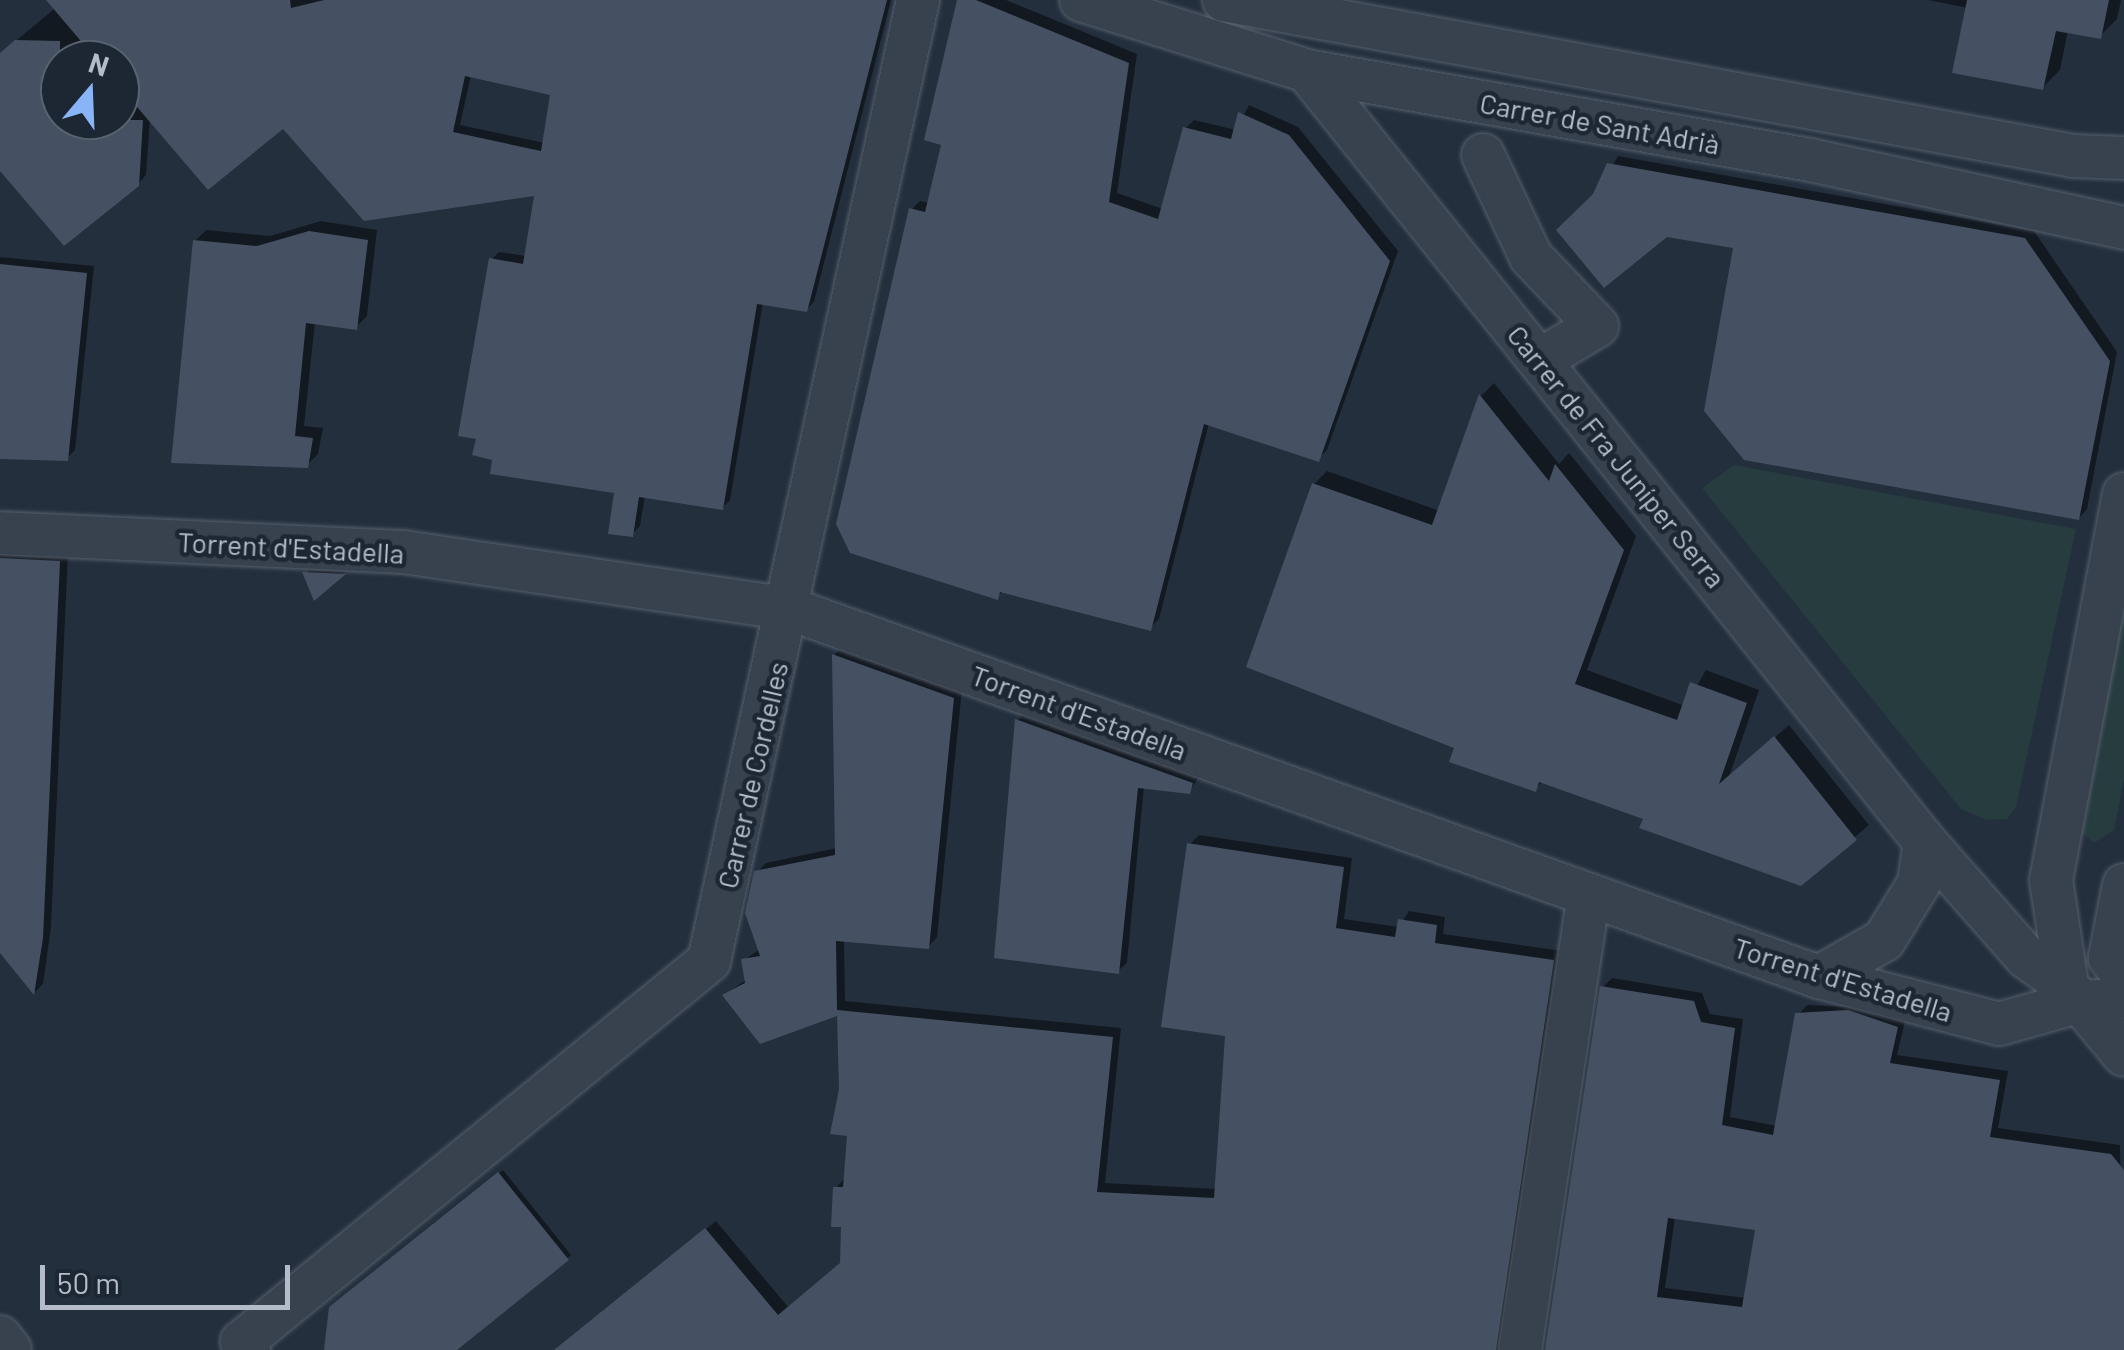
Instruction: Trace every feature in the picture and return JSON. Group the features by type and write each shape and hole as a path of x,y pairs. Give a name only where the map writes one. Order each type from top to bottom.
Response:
{"street":[{"name":"Carrer de Cordelles","path":"246,1346 709,961 790,609 918,0"},
{"name":"Carrer de Sant Adrià","path":"1081,0 1308,71 1810,160 2124,228"},
{"name":"Carrer de Sant Adrià","path":"1224,0 2072,156 2124,158"},
{"name":"Carrer de Fra Juníper Serra","path":"1308,71 1926,842 2026,957 2092,1001 2124,1055"},
{"path":"1483,155 1531,257 1597,326 1540,360"},
{"path":"2092,1001 2051,880 2124,494"},
{"name":"Torrent d'Estadella","path":"0,533 404,552 790,609 1819,977 1999,1024 2092,1001"},
{"path":"1819,977 1884,940 1919,883 1926,842"},
{"path":"2117,967 2124,885"},
{"path":"1520,1350 1589,895"},
{"path":"0,1337 10,1350"}],"green space":[{"path":"1734,465 2076,529 2016,807 2007,819 1986,820 1961,809 1702,488"},
{"path":"2124,593 2124,779 2114,830 2094,843 2081,832"}],"building":[{"path":"46,0 290,0 291,8 324,0 887,0 807,312 757,304 723,510 639,497 633,537 608,534 614,493 490,474 492,460 472,455 476,439 458,436 489,258 523,264 534,196 364,221 283,129 208,190 140,110 140,40 80,40","holes":["465,76 550,95 541,151 453,132"]},
{"path":"957,0 976,0 1129,63 1109,202 1158,219 1183,127 1231,139 1238,112 1289,135 1390,261 1319,462 1204,424 1151,631 1000,592 998,600 850,553 836,524 909,208 925,212 941,145 924,140"},
{"path":"1967,0 2109,0 2101,39 2056,31 2043,90 1952,73"},
{"path":"15,40 40,41 40,140 140,140 143,120 139,186 64,246 0,171 0,53"},
{"path":"1607,163 2025,238 2110,361 2079,520 1744,460 1704,411 1733,248 1667,237 1604,288 1556,230 1593,194"},
{"path":"309,231 368,240 357,330 306,323 295,436 313,438 308,468 171,463 193,240 257,246"},
{"path":"0,264 87,273 68,461 0,459"},
{"path":"1479,394 1549,481 1555,464 1624,550 1575,684 1677,720 1690,682 1747,703 1719,784 1774,736 1857,840 1801,886 1639,828 1643,819 1539,782 1536,792 1449,762 1454,748 1246,667 1312,483 1432,525"},
{"path":"0,558 60,561 43,938 34,995 0,953"},
{"path":"302,572 346,574 314,601"},
{"path":"832,654 954,698 929,949 836,941 837,1010 1113,1037 1097,1192 1214,1198 1225,1036 1161,1027 1187,843 1344,867 1336,928 1395,937 1398,919 1437,925 1435,943 1554,960 1496,1350 554,1350 705,1228 778,1315 840,1263 841,1227 831,1227 833,1187 843,1187 847,1136 830,1134 839,1089 837,1016 760,1044 722,995 745,983 741,959 760,956 745,913 754,871 835,855"},
{"path":"1015,719 1193,783 1190,794 1138,788 1119,974 994,958"},
{"path":"1600,986 1694,1001 1701,1022 1735,1028 1722,1125 1773,1135 1795,1013 1848,1010 1898,1027 1890,1063 2000,1080 1990,1137 2111,1154 2124,1170 2124,1350 1545,1350","holes":["1668,1218 1755,1230 1742,1307 1657,1297"]},
{"path":"498,1172 569,1260 457,1350 324,1350 329,1307"}]}
